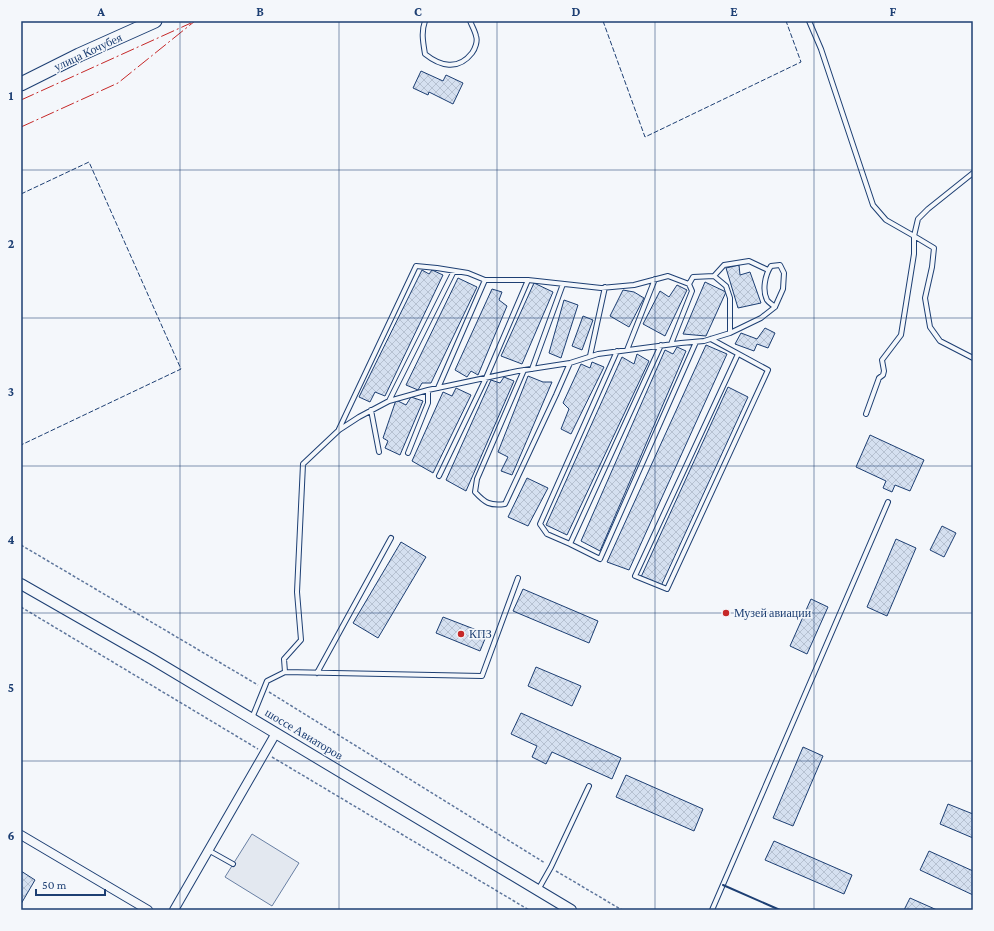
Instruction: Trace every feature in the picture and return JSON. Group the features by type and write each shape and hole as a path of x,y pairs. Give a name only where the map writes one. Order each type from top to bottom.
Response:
{"main road":[{"name":"улица Кочубея","path":"21,84 79,55 155,21"}],"street":[{"name":"шоссе Авиаторов","path":"21,584 276,732 571,910"},
{"path":"174,910 276,732"},
{"path":"21,835 148,910"}],"lane":[{"path":"425,21 422,29 422,41 425,54 434,61 445,65 456,64 466,60 475,49 477,36 470,21"},
{"path":"809,21 821,49 873,205 886,220 934,248 932,267 925,298 930,327 940,341 973,358"},
{"path":"866,414 879,378 883,375 884,371 882,360 901,335 914,254 914,236 918,219 928,209 973,173"},
{"path":"714,276 724,265 749,261 768,270"},
{"path":"286,672 284,659 301,640 297,592 303,464 339,430 371,410 389,401 428,390 532,368 570,363 590,356 661,345 696,342 730,333 761,318 775,307 783,289 784,274 780,265 770,266 766,274 765,288 768,301 775,307"},
{"path":"339,430 416,266 468,273 485,280 528,280 605,287 634,285 668,276 689,284 692,291 671,344"},
{"path":"389,401 454,271"},
{"path":"689,284 693,277 714,276 726,286 730,298 730,333"},
{"path":"627,350 655,279"},
{"path":"438,388 485,280"},
{"path":"439,476 486,378 528,280"},
{"path":"532,368 563,284"},
{"path":"590,356 605,287"},
{"path":"711,339 768,370 667,589 635,576 738,354"},
{"path":"617,351 540,524 547,534 600,559 696,342"},
{"path":"570,544 661,345"},
{"path":"524,370 477,479 475,492 482,499 493,506 505,504 570,363"},
{"path":"408,453 428,403 428,390"},
{"path":"371,410 379,452"},
{"path":"712,910 888,502"},
{"path":"317,673 391,538"},
{"path":"252,718 267,681 286,672 482,676 518,578"},
{"path":"538,890 589,786"},
{"path":"208,850 233,864"}],"path":[{"path":"21,545 262,688"},
{"path":"21,607 529,910"},
{"path":"269,692 550,867 622,910"}],"shaded area":[{"path":"252,834 299,863 272,906 225,877"}],"building":[{"path":"421,71 443,81 446,75 463,83 453,104 429,92 428,95 413,88"},
{"path":"739,265 740,275 750,272 761,303 738,308 726,268"},
{"path":"422,270 429,274 432,270 443,275 385,396 375,392 370,402 359,397"},
{"path":"458,278 477,287 431,383 422,383 418,390 406,385"},
{"path":"705,282 726,292 706,336 683,334"},
{"path":"534,283 553,292 522,364 501,356"},
{"path":"677,285 687,290 665,336 643,324 660,291 669,297"},
{"path":"492,289 502,292 499,300 507,306 478,375 471,371 467,377 455,370"},
{"path":"623,290 634,292 644,298 629,327 610,316"},
{"path":"564,300 578,305 561,358 549,353"},
{"path":"583,316 593,320 582,350 572,346"},
{"path":"765,328 775,333 768,348 757,344 754,351 735,344 741,333 757,339"},
{"path":"706,345 727,354 629,570 607,562"},
{"path":"677,347 686,351 600,551 581,541 665,350 673,354"},
{"path":"637,354 649,361 567,535 546,525 622,357 634,364"},
{"path":"592,362 604,367 571,434 561,429 569,409 563,403 581,364 590,368"},
{"path":"528,376 543,382 552,382 512,475 501,471 508,457 498,452"},
{"path":"504,377 514,381 466,491 446,480 491,380 500,383"},
{"path":"728,387 748,397 661,586 641,577"},
{"path":"456,388 471,395 433,473 412,461 443,392 452,396"},
{"path":"411,397 423,401 400,455 385,448 388,441 383,438 396,400 406,405"},
{"path":"870,435 924,460 910,491 895,485 892,492 883,488 886,481 856,467"},
{"path":"527,478 548,488 528,526 508,517"},
{"path":"942,526 956,533 944,557 930,550"},
{"path":"896,539 916,548 887,616 867,607"},
{"path":"401,542 426,557 378,638 353,623"},
{"path":"523,589 598,621 589,643 513,611"},
{"path":"811,599 828,607 807,654 790,646"},
{"path":"443,617 487,634 480,651 436,633"},
{"path":"536,667 581,686 572,706 528,686"},
{"path":"521,713 621,758 612,779 552,752 546,764 532,757 537,746 511,734"},
{"path":"803,747 823,756 793,826 773,818"},
{"path":"626,775 703,809 694,831 616,797"},
{"path":"948,804 973,814 973,838 940,824"},
{"path":"774,841 852,875 844,894 765,860"},
{"path":"929,851 973,871 973,895 920,870"},
{"path":"21,871 35,880 21,904"},
{"path":"910,898 937,910 904,910"}],"fence":[{"path":"603,21 645,137 801,62 786,21"},
{"path":"21,194 89,162 181,369 21,445"}],"wall":[{"path":"723,885 780,910"}],"power":[{"path":"21,127 118,83 195,21"},
{"path":"21,100 191,23"}],"place":[{"name":"Музей авиации","path":"726,613"},
{"name":"КПЗ","path":"461,634"}]}
